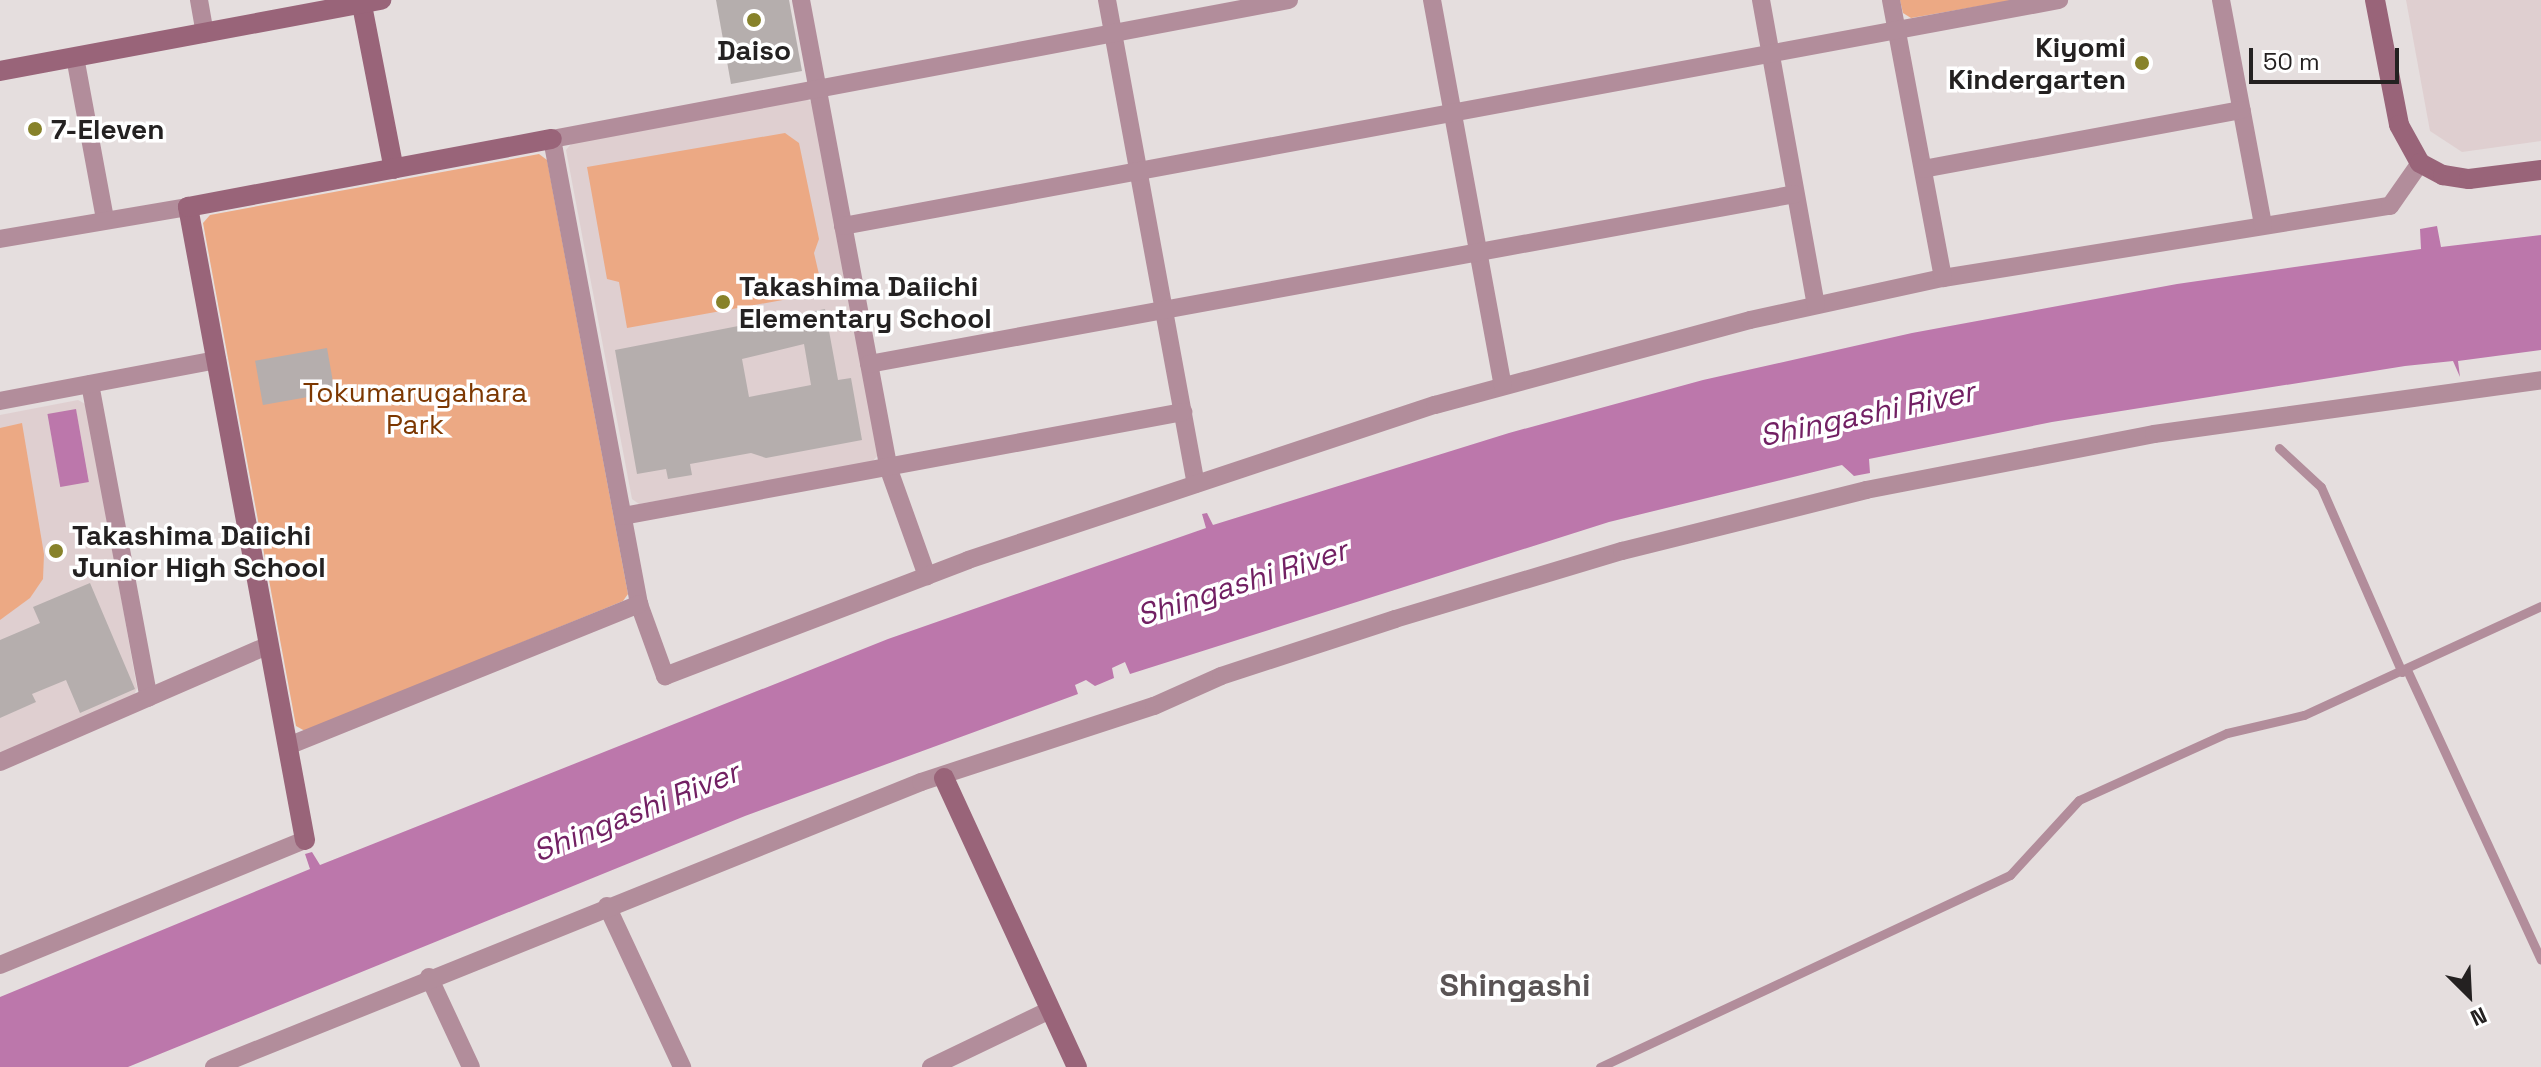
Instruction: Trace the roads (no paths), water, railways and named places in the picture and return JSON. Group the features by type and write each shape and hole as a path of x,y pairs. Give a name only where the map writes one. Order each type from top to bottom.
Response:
{"street":[{"path":"199,0 205,33"},
{"path":"801,0 888,467 927,576"},
{"path":"1107,0 1196,484"},
{"path":"0,239 394,169 1289,0"},
{"path":"1432,0 1503,385"},
{"path":"1761,0 1816,305"},
{"path":"1891,0 1943,278"},
{"path":"843,226 2059,0"},
{"path":"2221,0 2263,225"},
{"path":"2375,0 2399,125 2420,163 2443,175 2469,179 2541,170"},
{"path":"0,71 367,1 394,169"},
{"path":"75,57 105,219"},
{"path":"1923,169 2242,110"},
{"path":"552,139 639,604 665,676 927,576 1196,484 1503,385 1816,305 1943,278 2390,206 2420,163"},
{"path":"869,364 1795,194"},
{"path":"0,965 305,840 188,207"},
{"path":"0,401 217,360"},
{"path":"214,1067 762,842 921,782 944,778 1395,619 1717,525 2154,434 2541,380"},
{"path":"90,384 149,698"},
{"path":"623,516 1183,412"},
{"path":"288,746 639,604"},
{"path":"0,762 269,645"},
{"path":"944,778 1077,1067"},
{"path":"607,906 682,1067"},
{"path":"429,977 471,1067"},
{"path":"931,1067 1050,1010"}],"lane":[{"path":"2279,448 2321,487 2541,960"},
{"path":"1600,1067 2010,875 2079,800 2227,733 2304,715 2541,606"}],"water":[{"name":"Shingashi River","path":"2437,226 2441,247 2541,235 2541,350 2458,361 2460,377 2453,361 2405,366 2052,422 1869,459 1870,473 1854,476 1842,465 1609,522 1130,674 1125,662 1112,668 1114,678 1095,686 1086,680 1075,685 1078,694 745,816 128,1067 0,1067 0,997 310,869 305,854 312,852 320,865 888,639 1206,528 1202,514 1207,513 1213,525 1509,433 1703,380 1912,333 2177,284 2421,249 2420,229"},
{"path":"76,409 89,482 60,487 47,414"}],"place":[{"name":"Daiso","path":"754,20"},
{"name":"Kiyomi Kindergarten","path":"2142,63"},
{"name":"7-Eleven","path":"35,129"},
{"name":"Takashima Daiichi Elementary School","path":"723,302"},
{"name":"Takashima Daiichi Junior High School","path":"56,551"}],"district":[{"name":"Shingashi","path":"1515,985"}],"park label":[{"name":"Tokumarugahara Park","path":"415,408"}]}
